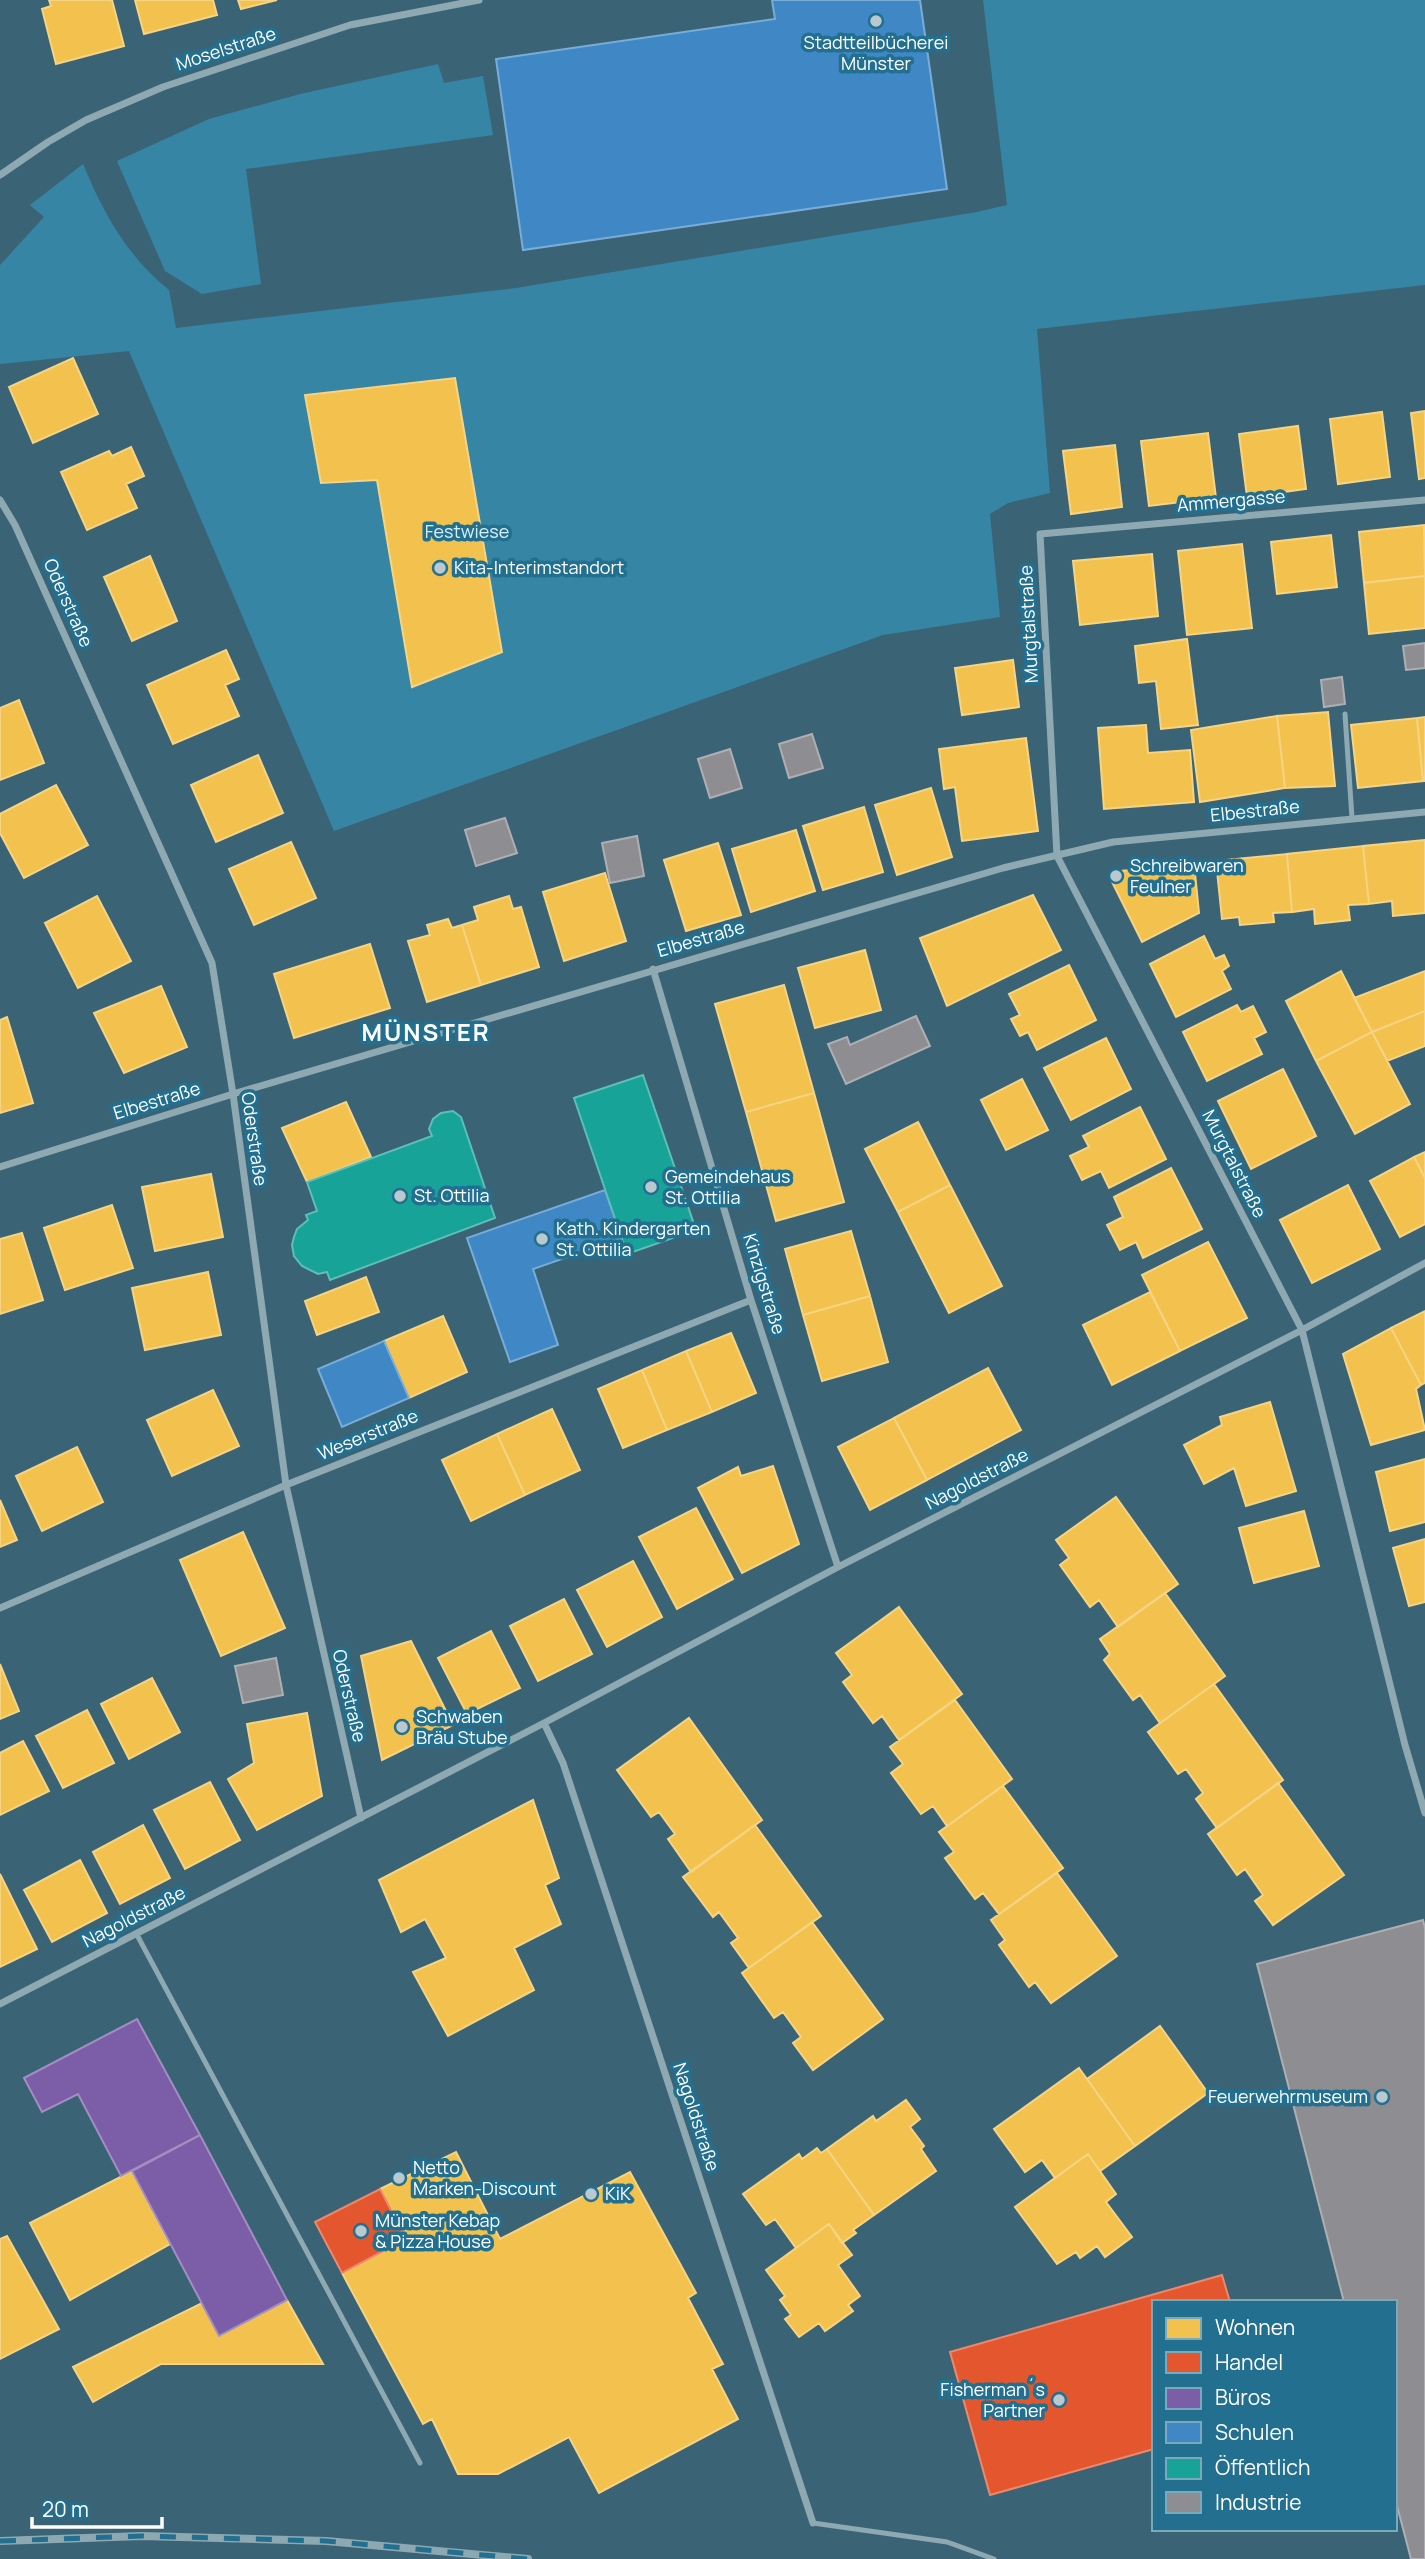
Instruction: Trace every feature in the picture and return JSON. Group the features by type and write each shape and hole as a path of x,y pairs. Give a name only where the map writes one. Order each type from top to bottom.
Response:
{"street":[{"name":"Moselstraße","path":"0,175 86,120 163,87 350,25 479,0"},
{"name":"Oderstraße","path":"0,500 15,525 212,963 233,1094 286,1485 361,1818"},
{"name":"Ammergasse","path":"1040,534 1425,500"},
{"name":"Murgtalstraße","path":"1040,534 1057,856 1302,1330 1405,1745 1425,1813"},
{"name":"Elbestraße","path":"0,1167 233,1094 1003,868 1112,842 1425,812"},
{"name":"Kinzigstraße","path":"653,969 751,1300 838,1567"},
{"name":"Nagoldstraße","path":"0,2004 544,1723 838,1567 1302,1330 1425,1263"},
{"name":"Weserstraße","path":"0,1608 286,1485 751,1300"},
{"name":"Nagoldstraße","path":"544,1723 568,1776 813,2523"}],"lane":[{"path":"1345,714 1352,818"},
{"path":"136,1933 420,2463"},
{"path":"813,2523 947,2542 994,2559"}],"green space":[{"name":"Festwiese","path":"983,0 1425,0 1425,285 1037,329 1050,493 1008,503 990,514 1000,617 883,635 334,831 129,351 0,364 0,265 44,217 30,205 83,164 108,217 128,248 169,290 176,328 516,288 977,212 1007,205"},
{"path":"438,64 444,83 483,76 493,135 246,169 261,284 202,294 165,271 117,161 209,119 300,94"}],"building: Wohnen":[{"path":"49,0 112,0 124,46 56,64 42,9 51,6"},
{"path":"135,0 213,0 217,15 144,34"},
{"path":"238,0 277,0 241,9"},
{"path":"73,358 98,414 33,443 9,387"},
{"name":"Kita-Interimstandort","path":"455,378 502,652 412,687 377,480 321,483 305,395"},
{"path":"1425,411 1425,478 1419,479 1411,413"},
{"path":"1382,412 1390,477 1338,484 1330,419"},
{"path":"1298,426 1306,489 1247,497 1239,434"},
{"path":"1208,433 1216,498 1149,506 1141,441"},
{"path":"1115,445 1122,507 1071,514 1063,451"},
{"path":"131,447 144,476 126,484 137,508 87,530 61,472 109,451 112,456"},
{"path":"1424,525 1425,576 1364,583 1359,532"},
{"path":"1331,535 1337,587 1277,594 1271,542"},
{"path":"1242,544 1252,628 1187,635 1178,551"},
{"path":"1152,554 1158,616 1080,625 1073,561"},
{"path":"150,556 177,621 132,641 104,577"},
{"path":"1425,576 1425,628 1369,634 1364,583"},
{"path":"1187,639 1198,725 1161,729 1156,681 1139,683 1135,646"},
{"path":"226,650 239,679 225,685 239,716 173,744 147,685"},
{"path":"1013,660 1019,707 962,715 955,668"},
{"path":"19,700 44,763 0,780 0,708"},
{"path":"1328,712 1335,786 1285,788 1277,716"},
{"path":"1277,716 1285,788 1200,802 1191,730"},
{"path":"1425,717 1425,781 1423,781 1417,718"},
{"path":"1417,718 1423,781 1358,788 1351,725"},
{"path":"1146,725 1148,753 1190,750 1194,802 1104,809 1098,728"},
{"path":"1026,738 1038,831 962,841 955,787 944,789 939,749"},
{"path":"258,755 283,813 216,842 191,785"},
{"path":"56,785 88,845 24,878 0,833 0,814"},
{"path":"931,788 952,857 897,875 875,805"},
{"path":"864,807 883,872 823,890 803,826"},
{"path":"796,830 815,891 751,912 732,849"},
{"path":"1425,840 1425,913 1393,916 1392,901 1369,904 1363,846"},
{"path":"291,842 316,898 254,925 229,869"},
{"path":"718,843 741,915 686,931 664,860"},
{"path":"1363,846 1369,904 1348,905 1350,920 1315,924 1314,909 1292,912 1287,854"},
{"path":"1287,854 1292,912 1273,913 1274,922 1240,925 1239,917 1222,919 1216,861"},
{"path":"1194,863 1199,913 1142,942 1112,882 1121,871"},
{"path":"605,873 626,941 564,961 543,892"},
{"path":"1033,895 1061,950 947,1006 920,938"},
{"path":"97,896 131,961 78,988 45,923"},
{"path":"509,896 513,909 521,907 539,967 481,985 462,925 478,920 474,907"},
{"path":"448,919 452,928 462,925 481,985 427,1002 408,941 430,935 427,925"},
{"path":"1204,936 1215,959 1224,955 1229,966 1222,971 1231,989 1176,1017 1150,964"},
{"path":"370,944 390,1008 294,1038 274,974"},
{"path":"865,950 881,1010 815,1028 798,968"},
{"path":"1069,965 1096,1020 1037,1050 1028,1032 1020,1036 1011,1019 1020,1015 1009,994"},
{"path":"1341,971 1372,1032 1316,1061 1286,1001"},
{"path":"1425,971 1425,1011 1372,1032 1354,998"},
{"path":"784,985 814,1093 746,1112 715,1004"},
{"path":"161,986 187,1047 124,1073 94,1013"},
{"path":"1237,1005 1241,1012 1253,1006 1266,1032 1254,1038 1262,1054 1207,1081 1183,1032"},
{"path":"1425,1011 1425,1046 1387,1061 1372,1032"},
{"path":"7,1017 33,1103 0,1113 0,1020"},
{"path":"1372,1032 1410,1104 1355,1134 1316,1061"},
{"path":"1106,1038 1131,1089 1071,1120 1044,1068"},
{"path":"1283,1069 1316,1136 1251,1169 1218,1101"},
{"path":"1022,1079 1048,1130 1006,1150 981,1100"},
{"path":"814,1093 844,1202 776,1221 746,1112"},
{"path":"346,1102 371,1157 307,1182 282,1128"},
{"path":"1140,1107 1166,1159 1109,1188 1101,1171 1082,1180 1070,1156 1089,1147 1083,1136"},
{"path":"918,1122 950,1185 898,1212 865,1149"},
{"path":"1425,1152 1425,1178 1414,1157"},
{"path":"1414,1157 1425,1178 1425,1224 1400,1237 1370,1181"},
{"path":"1171,1168 1202,1229 1143,1258 1136,1242 1120,1250 1107,1225 1123,1217 1114,1197"},
{"path":"211,1174 223,1237 155,1251 142,1187"},
{"path":"950,1185 1002,1286 949,1313 898,1212"},
{"path":"1348,1185 1380,1249 1312,1283 1280,1220"},
{"path":"112,1205 133,1268 65,1290 44,1228"},
{"path":"851,1231 870,1296 803,1315 785,1249"},
{"path":"22,1233 43,1300 0,1314 0,1239"},
{"path":"1208,1242 1247,1318 1180,1351 1142,1275"},
{"path":"208,1272 221,1335 145,1350 132,1288"},
{"path":"366,1277 379,1312 317,1335 305,1301"},
{"path":"1150,1292 1180,1351 1112,1385 1083,1325"},
{"path":"870,1296 888,1362 822,1381 803,1315"},
{"path":"1425,1311 1425,1383 1421,1385 1391,1328"},
{"path":"443,1316 467,1372 409,1398 384,1341"},
{"path":"1391,1328 1421,1385 1416,1389 1425,1430 1371,1445 1343,1354"},
{"path":"731,1333 756,1393 712,1412 686,1351"},
{"path":"686,1351 712,1412 667,1430 642,1370"},
{"path":"988,1368 1021,1430 927,1480 894,1418"},
{"path":"642,1370 667,1430 623,1448 598,1389"},
{"path":"213,1390 239,1446 172,1476 147,1420"},
{"path":"1270,1402 1296,1491 1246,1506 1234,1468 1204,1484 1184,1445 1222,1425 1220,1417"},
{"path":"552,1409 580,1470 525,1495 497,1434"},
{"path":"894,1418 927,1480 870,1510 838,1447"},
{"path":"497,1434 525,1495 471,1521 442,1460"},
{"path":"77,1447 103,1502 42,1531 16,1476"},
{"path":"1425,1459 1425,1522 1390,1531 1376,1472"},
{"path":"773,1466 799,1544 742,1573 698,1488 738,1467 741,1476"},
{"path":"1116,1497 1178,1584 1118,1627 1099,1600 1090,1607 1060,1565 1069,1558 1056,1540"},
{"path":"0,1500 17,1540 0,1547"},
{"path":"696,1508 733,1579 677,1609 639,1537"},
{"path":"1304,1511 1319,1566 1254,1583 1239,1528"},
{"path":"243,1532 285,1628 221,1656 180,1560"},
{"path":"1425,1539 1425,1602 1409,1606 1393,1548"},
{"path":"633,1561 662,1617 607,1647 577,1590"},
{"path":"1165,1593 1225,1676 1160,1723 1140,1695 1133,1700 1104,1660 1110,1654 1100,1639"},
{"path":"564,1599 592,1654 538,1681 510,1626"},
{"path":"899,1607 962,1694 899,1740 882,1716 873,1723 843,1682 852,1675 836,1653"},
{"path":"491,1631 520,1688 467,1714 438,1658"},
{"path":"411,1641 453,1725 382,1760 361,1656"},
{"path":"0,1664 19,1711 0,1719"},
{"path":"152,1678 180,1732 129,1759 101,1704"},
{"path":"1214,1684 1283,1780 1217,1828 1196,1799 1203,1793 1186,1769 1178,1774 1148,1732"},
{"path":"955,1700 1012,1779 947,1826 933,1806 921,1814 891,1773 903,1764 890,1747"},
{"path":"87,1710 114,1763 63,1788 36,1736"},
{"path":"307,1713 322,1796 257,1830 228,1779 254,1763 247,1724"},
{"path":"689,1718 762,1820 691,1872 668,1839 675,1834 659,1812 651,1817 617,1770"},
{"path":"23,1741 49,1791 0,1815 0,1753"},
{"path":"210,1782 240,1840 185,1869 154,1810"},
{"path":"1278,1783 1344,1875 1273,1925 1255,1901 1263,1895 1245,1869 1237,1875 1208,1834"},
{"path":"1003,1786 1063,1868 999,1914 983,1893 975,1899 945,1858 954,1852 939,1832"},
{"path":"533,1800 559,1878 545,1885 561,1924 514,1948 534,1990 448,2036 413,1972 446,1958 425,1919 401,1932 379,1880"},
{"path":"143,1825 170,1878 120,1904 93,1852"},
{"path":"755,1825 821,1916 749,1968 731,1943 738,1938 719,1912 713,1917 683,1877"},
{"path":"80,1860 107,1913 52,1942 24,1890"},
{"path":"1057,1873 1117,1956 1051,2003 1035,1982 1029,1987 999,1945 1005,1940 991,1920"},
{"path":"0,1874 37,1949 0,1967"},
{"path":"812,1922 883,2019 813,2070 793,2043 801,2037 783,2012 774,2018 742,1973"},
{"path":"1160,2026 1208,2093 1135,2146 1087,2079"},
{"path":"1079,2068 1135,2146 1100,2171 1088,2154 1055,2178 1042,2160 1025,2172 994,2129"},
{"path":"906,2100 920,2119 910,2127 924,2146 921,2149 936,2171 874,2215 827,2149 873,2116 876,2121"},
{"path":"817,2148 821,2153 827,2149 874,2215 853,2230 856,2233 842,2243 829,2224 796,2248 775,2219 766,2225 743,2194 799,2154 802,2159"},
{"path":"456,2152 500,2239 630,2172 696,2293 688,2298 723,2364 712,2369 738,2419 599,2493 569,2437 498,2474 458,2474 432,2419 423,2424 342,2273 406,2239 380,2189"},
{"path":"1088,2154 1116,2194 1106,2202 1132,2237 1105,2257 1097,2246 1080,2258 1076,2252 1057,2264 1015,2207"},
{"path":"132,2171 170,2244 70,2300 30,2223"},
{"path":"829,2224 852,2255 838,2265 860,2296 848,2305 853,2311 825,2331 819,2323 799,2337 785,2319 791,2315 780,2300 785,2296 766,2270"},
{"path":"7,2236 59,2329 0,2359 0,2239"},
{"path":"287,2300 323,2364 161,2364 93,2402 73,2367 202,2303 219,2336"}],"building: Handel":[{"name":"Münster Kebap & Pizza House","path":"380,2189 406,2239 342,2273 315,2222"},
{"name":"Fisherman´s Partner","path":"1222,2275 1229,2300 1152,2300 1152,2450 990,2495 950,2352"}],"building: Büros":[{"path":"137,2019 200,2135 121,2176 78,2094 42,2112 24,2078"},
{"path":"200,2135 287,2300 219,2336 132,2171"}],"building: Schulen":[{"path":"772,0 920,0 947,189 523,250 496,59 775,19"},
{"path":"605,1190 622,1238 533,1269 558,1345 510,1362 467,1238"},
{"path":"384,1341 409,1398 342,1427 318,1369"}],"building: Öffentlich":[{"path":"643,1075 696,1230 627,1254 574,1098"},
{"name":"St. Ottilia","path":"453,1111 461,1117 495,1218 330,1280 327,1272 318,1274 302,1266 294,1256 294,1237 297,1229 308,1220 306,1215 317,1211 307,1182 432,1136 429,1129 433,1119 441,1113"}],"building: Industrie":[{"path":"1425,643 1425,668 1406,670 1403,646"},
{"path":"1342,677 1345,704 1324,707 1321,680"},
{"path":"812,734 823,768 789,778 779,744"},
{"path":"730,749 742,788 710,798 698,759"},
{"path":"505,818 517,853 476,866 465,830"},
{"path":"637,836 644,876 610,883 602,843"},
{"path":"916,1016 930,1046 846,1084 828,1044 847,1037 850,1045"},
{"path":"276,1658 283,1695 243,1703 235,1666"},
{"path":"1423,1920 1425,2559 1411,2559 1397,2506 1397,2300 1343,2300 1257,1964"}],"railway":[{"path":"0,2541 142,2536 326,2541 528,2559"}],"place":[{"name":"Stadtteilbücherei Münster","path":"876,21"},
{"name":"Kita-Interimstandort","path":"440,568"},
{"name":"Schreibwaren Feulner","path":"1116,876"},
{"name":"Gemeindehaus St. Ottilia","path":"651,1187"},
{"name":"St. Ottilia","path":"400,1196"},
{"name":"Kath. Kindergarten St. Ottilia","path":"542,1239"},
{"name":"Schwaben Bräu Stube","path":"402,1727"},
{"name":"Feuerwehrmuseum","path":"1382,2097"},
{"name":"Netto Marken-Discount","path":"399,2178"},
{"name":"KiK","path":"591,2194"},
{"name":"Münster Kebap & Pizza House","path":"361,2231"},
{"name":"Fisherman´s Partner","path":"1059,2400"}],"district":[{"name":"MÜNSTER","path":"426,1033"}]}
